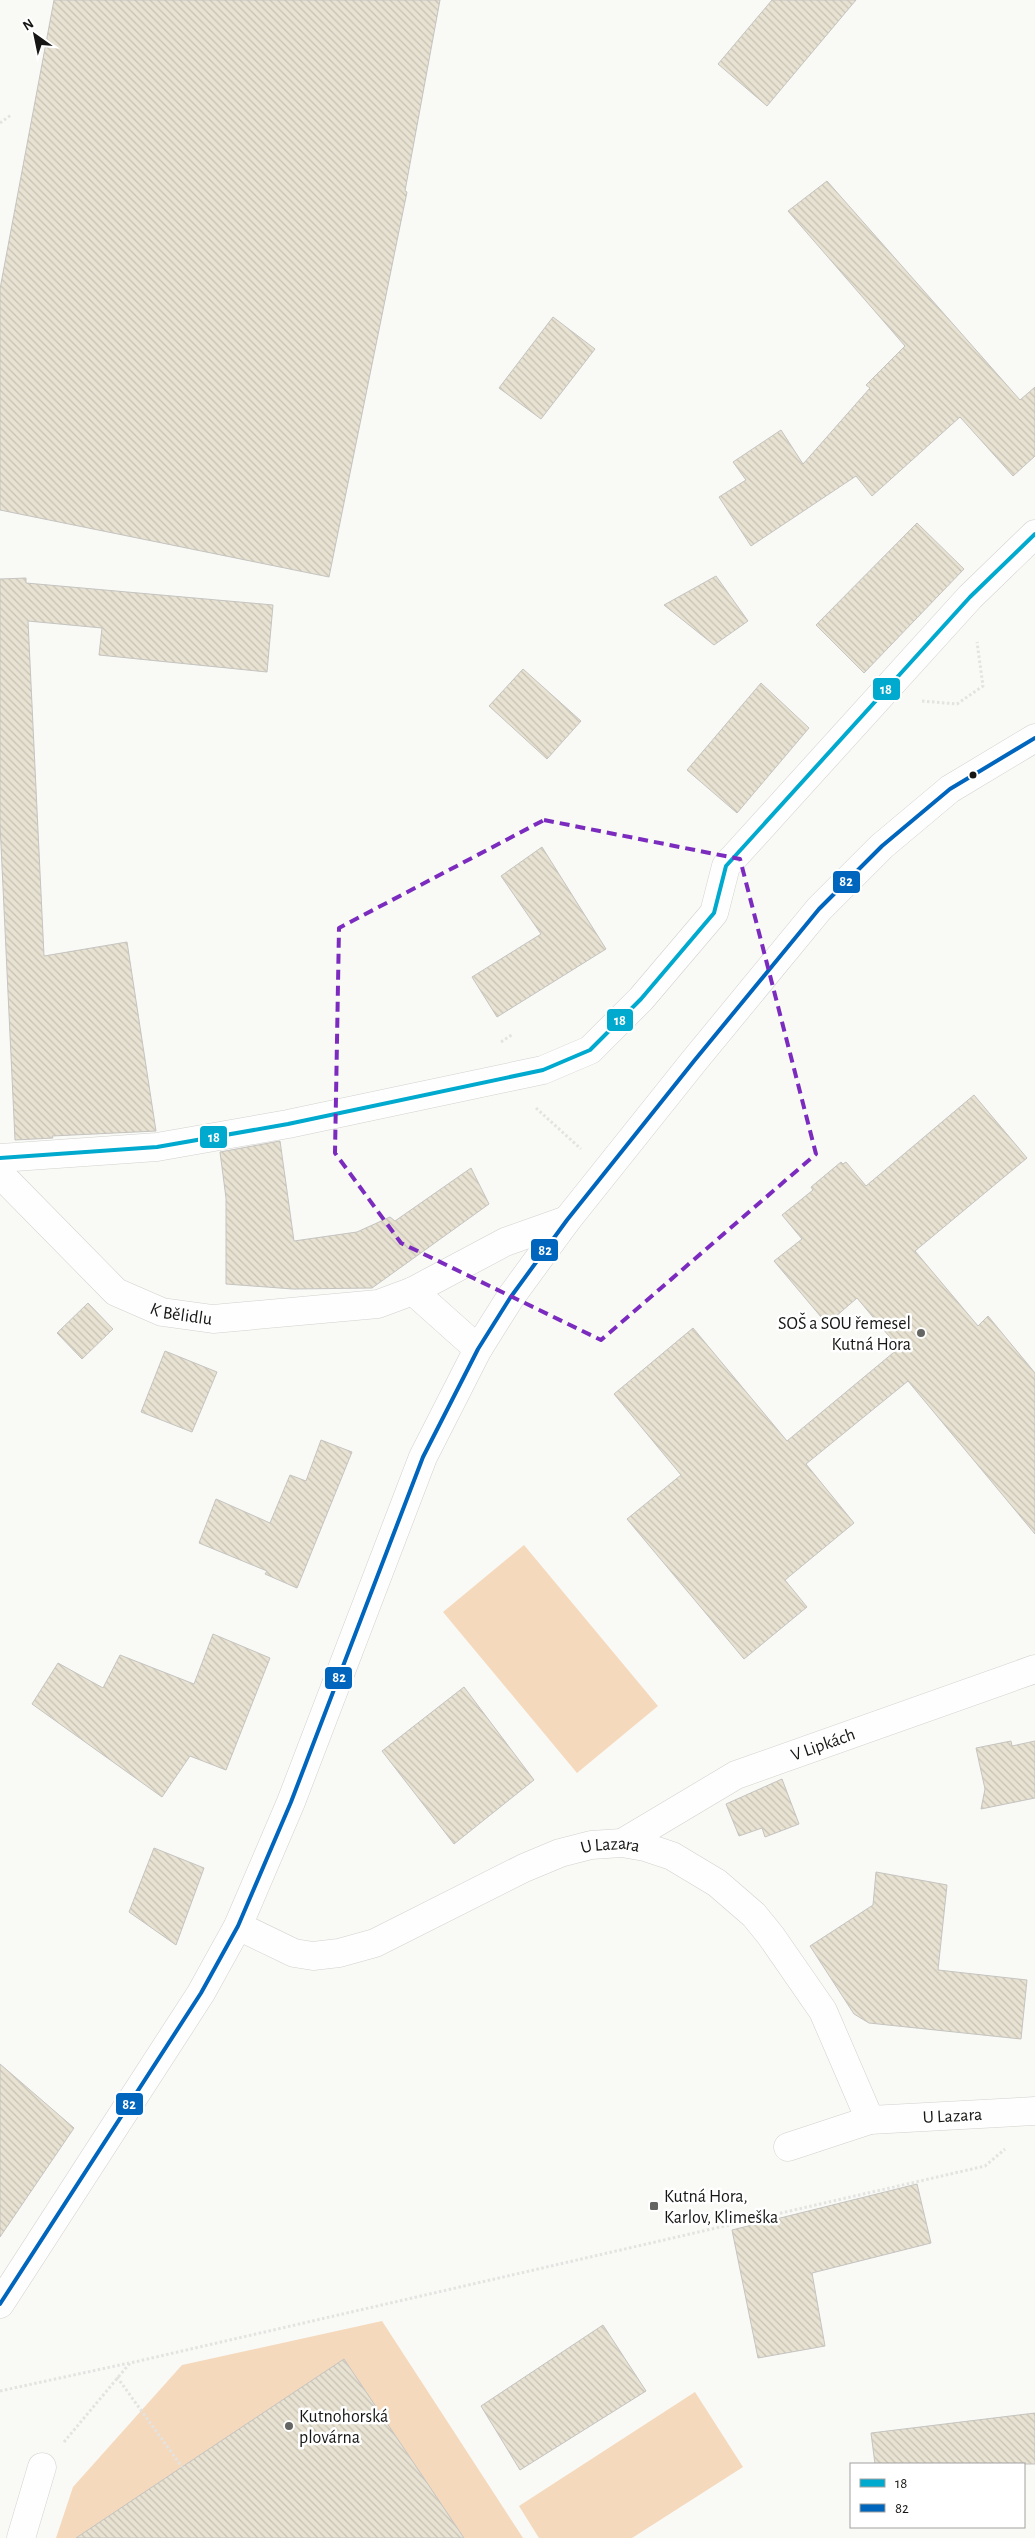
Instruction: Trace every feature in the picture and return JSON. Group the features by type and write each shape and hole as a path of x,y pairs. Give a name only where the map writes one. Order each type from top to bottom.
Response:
{"street":[{"path":"0,1158 158,1147 288,1124 504,1080 543,1070 590,1050 642,999 714,913 726,866 876,698 970,597 1035,534"},
{"path":"0,2304 201,1993 238,1926 290,1802 423,1458 478,1349 510,1298 567,1220 819,909 882,846 950,789 1035,738"},
{"name":"K Bělidlu","path":"0,1174 116,1292 162,1312 213,1319 378,1304 413,1291 505,1242 567,1220"},
{"path":"413,1291 478,1349"},
{"name":"V Lipkách","path":"622,1843 736,1775 1035,1669"},
{"name":"U Lazara","path":"238,1926 294,1953 313,1956 339,1953 375,1943 524,1868 560,1853 591,1845 622,1843 645,1847 672,1856 692,1867 723,1888 754,1915 787,1957 823,2011 870,2120"},
{"name":"U Lazara","path":"788,2147 870,2120 1035,2111"},
{"path":"20,2538 42,2467"}],"path":[{"path":"0,123 11,115"},
{"path":"876,698 957,704 983,686"},
{"path":"0,2392 985,2166 1006,2148"},
{"path":"42,2467 130,2363"},
{"path":"117,2378 182,2467"}],"highlighted area":[{"path":"544,820 740,859 816,1154 601,1340 401,1243 335,1153 339,928"}],"shaded area":[{"path":"524,1545 658,1706 577,1773 443,1612"},
{"name":"Kutnohorská plovárna","path":"382,2321 523,2538 56,2538 73,2487 182,2365"},
{"path":"695,2392 743,2467 632,2538 539,2538 519,2506"}],"building":[{"path":"54,0 440,0 405,191 407,192 329,577 0,510 0,289"},
{"path":"772,0 856,0 767,106 718,64"},
{"path":"827,181 1020,400 1035,387 1035,456 1013,476 960,417 872,496 856,476 751,546 719,497 746,480 733,462 781,430 803,464 870,388 866,385 905,346 788,211"},
{"path":"553,317 595,349 541,419 499,388"},
{"path":"917,523 964,569 864,673 816,625"},
{"path":"716,576 748,621 714,645 664,605"},
{"path":"26,578 26,583 273,605 267,672 99,655 102,628 28,621 44,956 127,942 156,1131 52,1136 53,1138 15,1140 0,824 0,579"},
{"path":"523,669 581,721 547,759 489,706"},
{"path":"761,683 809,728 737,813 687,770"},
{"path":"542,847 606,949 497,1017 472,977 541,934 501,876"},
{"path":"974,1095 1027,1158 915,1251 978,1326 988,1316 1035,1373 1035,1534 908,1381 806,1464 854,1523 785,1580 807,1607 744,1659 627,1519 681,1475 614,1394 693,1328 787,1441 899,1348 857,1298 827,1324 774,1261 802,1239 782,1215 813,1190 811,1187 841,1162 843,1164 846,1162 866,1186"},
{"path":"280,1141 294,1241 357,1232 390,1217 395,1221 471,1168 489,1204 372,1288 293,1289 226,1284 226,1198 220,1152"},
{"path":"88,1303 113,1329 82,1359 57,1333"},
{"path":"165,1351 217,1372 192,1432 141,1412"},
{"path":"321,1440 352,1452 297,1588 265,1574 267,1571 199,1543 216,1499 270,1523 290,1475 306,1481"},
{"path":"213,1634 270,1658 226,1770 190,1756 162,1797 32,1704 58,1663 103,1688 120,1655 194,1684"},
{"path":"464,1687 534,1780 454,1844 382,1751"},
{"path":"1011,1741 1012,1746 1035,1741 1035,1798 981,1809 985,1789 976,1748"},
{"path":"782,1779 799,1824 765,1837 762,1828 739,1836 726,1804"},
{"path":"154,1848 204,1868 176,1945 129,1912"},
{"path":"876,1872 947,1885 938,1970 1027,1980 1021,2039 869,2023 854,2014 810,1946 873,1905"},
{"path":"0,2064 74,2128 0,2237"},
{"path":"917,2184 931,2243 812,2273 825,2346 758,2358 732,2230"},
{"path":"603,2325 646,2391 520,2470 481,2406"},
{"path":"344,2359 464,2538 76,2538 182,2467"},
{"path":"1035,2413 1035,2464 875,2463 871,2433"}],"transit line":[{"name":"18","path":"0,1158 157,1147 288,1124 543,1070 590,1050 641,999 714,913 726,866 970,597 1035,534"},
{"name":"82","path":"0,2304 201,1993 238,1926 291,1802 423,1457 478,1349 510,1298 567,1220 819,909 882,846 950,789 1035,738"}],"place":[{"name":"SOŠ a SOU řemesel Kutná Hora","path":"921,1333"},
{"name":"Kutná Hora, Karlov, Klimeška","path":"654,2206"},
{"name":"Kutnohorská plovárna","path":"289,2426"}]}
